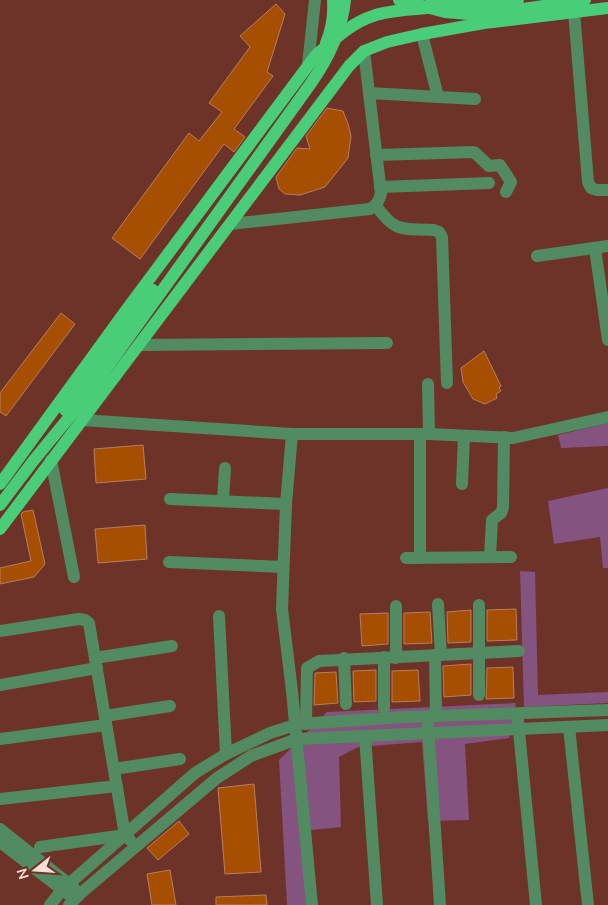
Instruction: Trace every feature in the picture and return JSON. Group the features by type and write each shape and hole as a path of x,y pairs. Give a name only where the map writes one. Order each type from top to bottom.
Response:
{"main road":[{"path":"39,432 55,425 319,59 330,32 333,0"},
{"path":"0,505 85,398 314,79 339,31 345,0"},
{"path":"400,0 444,12 481,15 585,0"},
{"path":"431,0 474,6 518,0"},
{"path":"0,484 127,309 316,55 353,25 373,16 487,0"},
{"path":"0,529 349,66 364,51 387,42 484,23 608,8"},
{"path":"27,449 49,463"}],"street":[{"path":"308,65 315,0"},
{"path":"574,12 588,182 591,188 608,190"},
{"path":"422,34 438,97"},
{"path":"230,224 370,209 376,206 379,201 380,187 364,51"},
{"path":"369,93 475,99"},
{"path":"376,155 474,152 489,166 500,165 511,182 506,192"},
{"path":"380,187 490,183"},
{"path":"376,206 394,226 434,230 439,232 442,237 447,383"},
{"path":"537,256 608,246"},
{"path":"594,248 608,340"},
{"path":"138,344 387,343"},
{"path":"420,558 424,434 428,384"},
{"path":"82,420 292,434 424,434 513,438 608,417"},
{"path":"292,434 286,504 282,609 292,691 301,724"},
{"path":"462,484 464,436"},
{"path":"490,557 492,520 501,513 503,508 504,437"},
{"path":"49,463 74,577"},
{"path":"223,502 225,468"},
{"path":"170,499 286,504"},
{"path":"406,558 512,557"},
{"path":"169,562 283,567"},
{"path":"438,604 438,655 429,733 440,905"},
{"path":"384,707 396,606"},
{"path":"479,606 479,695"},
{"path":"219,616 226,754"},
{"path":"0,631 79,619 89,623 125,835 136,847"},
{"path":"0,685 172,646"},
{"path":"312,905 297,739 301,724 307,668 319,661 344,658 390,658 519,651"},
{"path":"344,658 346,704"},
{"path":"0,739 106,720 170,706"},
{"path":"50,905 65,886 195,773 226,754 270,734 301,724 431,716 608,710"},
{"path":"517,713 536,905"},
{"path":"0,833 65,886 74,899 217,778 251,756 297,739 608,725"},
{"path":"569,727 588,905"},
{"path":"365,736 377,905"},
{"path":"114,769 180,759"},
{"path":"0,799 117,786"},
{"path":"40,847 125,835"}],"shaded area":[{"path":"608,423 608,446 561,448 558,435"},
{"path":"608,488 608,568 603,568 600,537 554,544 548,501"},
{"path":"520,571 535,572 538,695 608,692 608,703 524,707"},
{"path":"516,703 509,738 465,744 469,820 428,821 422,742 358,747 339,757 341,827 303,831 308,905 287,905 279,760 327,712"}],"building":[{"path":"276,4 285,14 267,72 273,76 234,129 245,137 234,152 224,144 140,259 112,238 189,133 199,141 222,112 209,103 250,47 240,36"},
{"path":"327,108 343,111 351,136 348,158 325,187 300,195 285,194 279,189 276,177 297,148 310,149 306,136"},
{"path":"61,313 75,324 6,416 0,412 0,393"},
{"path":"484,351 501,386 499,388 501,391 496,394 497,398 485,404 473,399 463,382 461,368"},
{"path":"143,445 146,479 96,483 94,449"},
{"path":"33,510 45,564 34,577 0,584 0,568 31,561 21,514"},
{"path":"145,525 147,559 98,563 95,529"},
{"path":"516,609 517,640 487,641 487,610"},
{"path":"471,610 471,642 448,643 447,612"},
{"path":"430,612 432,643 404,644 404,613"},
{"path":"388,613 388,644 362,646 360,614"},
{"path":"471,664 471,695 444,697 443,666"},
{"path":"513,667 514,698 486,699 487,668"},
{"path":"376,670 376,701 354,702 353,671"},
{"path":"418,670 420,701 392,702 392,671"},
{"path":"336,672 338,703 314,705 315,673"},
{"path":"254,784 261,872 225,874 218,788"},
{"path":"179,821 189,834 158,860 147,848"},
{"path":"170,870 176,905 152,905 147,874"},
{"path":"266,895 267,905 216,905 216,897"}]}
